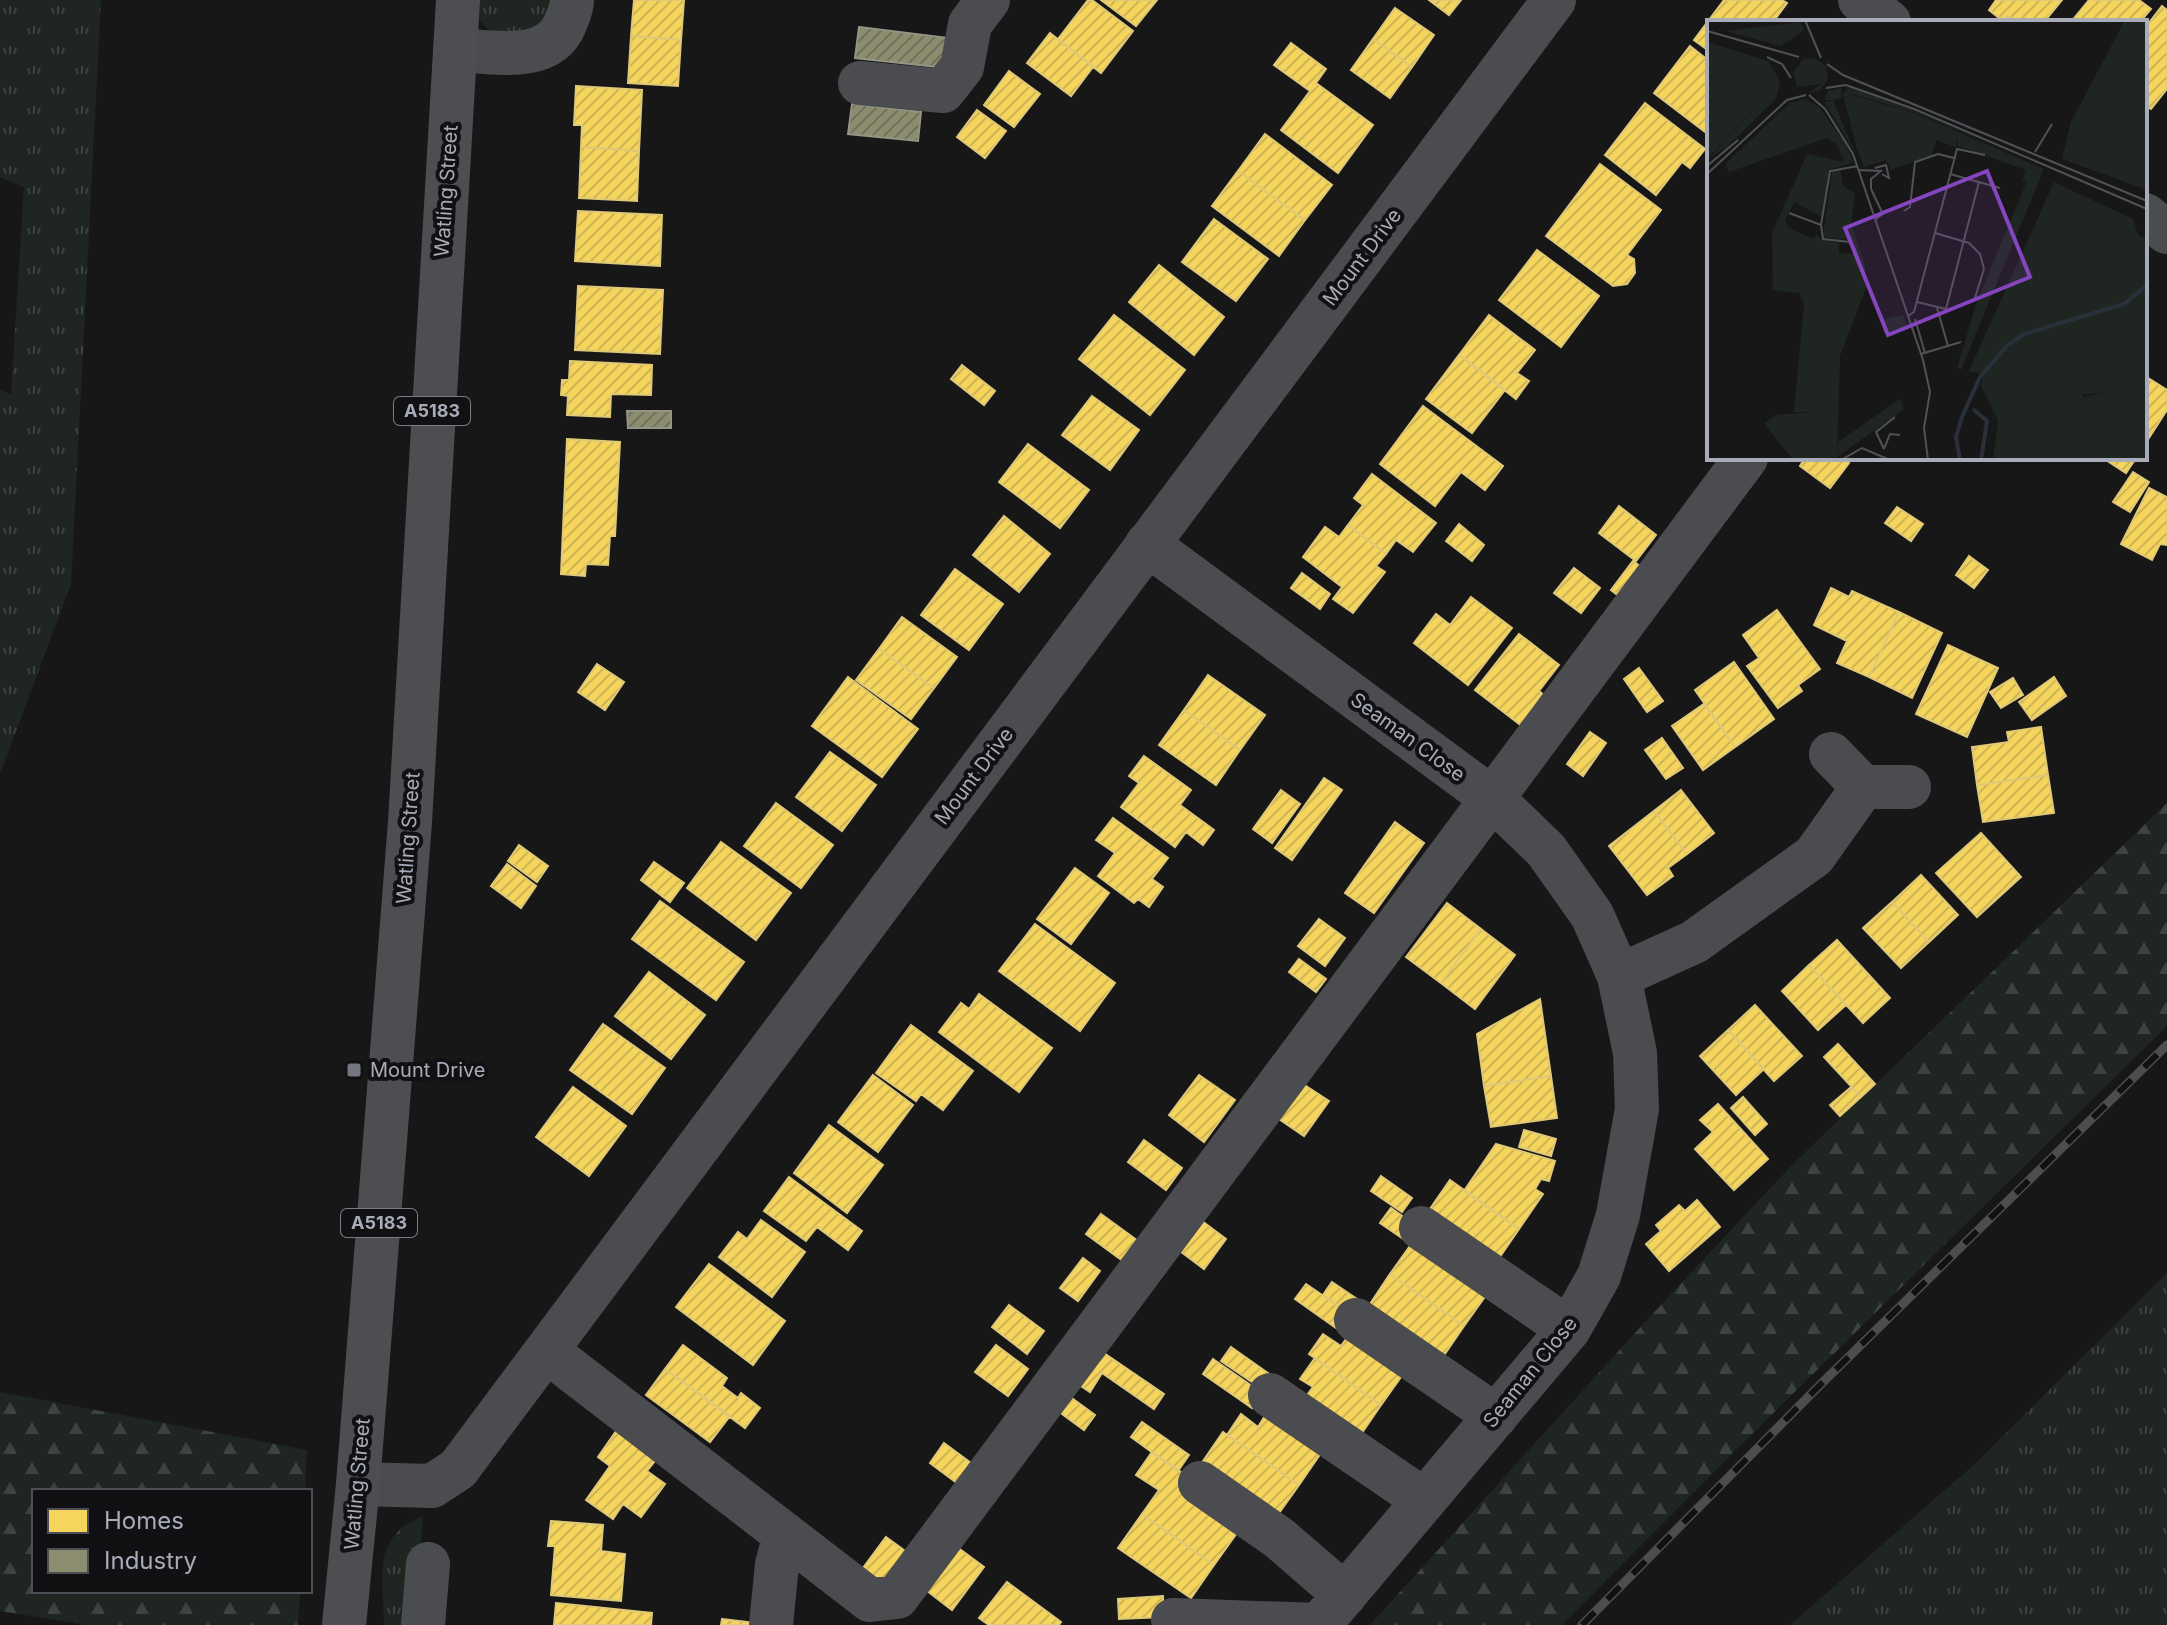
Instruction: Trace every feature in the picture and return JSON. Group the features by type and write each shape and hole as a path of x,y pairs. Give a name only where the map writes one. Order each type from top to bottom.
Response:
{"main road":[{"name":"Watling Street","path":"344,1625 358,1484 410,822 458,0"}],"street":[{"path":"455,50 522,53 543,49 560,36 572,8 572,0"},
{"name":"Mount Drive","path":"358,1484 432,1486 458,1469 1554,0"},
{"path":"1860,0 1886,20"},
{"path":"860,83 943,91 962,67 979,12"},
{"path":"2147,217 2167,232"},
{"path":"548,1352 887,1613 1745,460"},
{"name":"Seaman Close","path":"1147,544 1493,799 1546,850 1592,915 1619,976 1635,1053 1637,1109 1614,1227 1599,1276 1569,1329 1328,1615"},
{"path":"1831,754 1863,787 1909,787"},
{"path":"1619,976 1694,942 1814,856 1863,787"},
{"path":"1421,1228 1569,1329"},
{"path":"1356,1320 1496,1416"},
{"path":"1270,1395 1424,1500"},
{"path":"1200,1483 1279,1538 1328,1615"},
{"path":"771,1625 777,1564 785,1535"},
{"path":"423,1625 428,1564"},
{"path":"1173,1620 1328,1615"}],"green space":[{"path":"0,0 101,0 71,584 0,774 0,390 11,394 24,187 0,177"},
{"path":"480,0 558,0 538,35 495,36 479,20"},
{"path":"2167,803 2167,1026 1562,1625 1370,1625 1791,1166"},
{"path":"2167,1273 2167,1625 1790,1625 1976,1463"},
{"path":"0,1392 307,1450 305,1489 32,1489 32,1593 300,1593 298,1625 87,1625 0,1611"},
{"path":"423,1516 414,1625 384,1625 382,1575 387,1547 406,1525"}],"building: Homes":[{"path":"634,0 684,0 681,40 631,36"},
{"path":"1088,0 1133,31 1101,73 1058,39"},
{"path":"1101,0 1157,0 1136,26"},
{"path":"1429,0 1461,0 1449,15"},
{"path":"1724,0 1782,0 1787,3 1774,20 1709,20"},
{"path":"1996,0 2062,0 2046,20 2012,20 2007,16 2002,20 1989,10"},
{"path":"2089,0 2139,0 2151,9 2142,20 2073,20"},
{"path":"2162,6 2167,10 2167,89 2151,109 2147,106 2147,25"},
{"path":"1395,8 1434,35 1412,67 1373,39"},
{"path":"1707,23 1707,50 1694,40"},
{"path":"1050,33 1093,67 1071,96 1027,63"},
{"path":"631,36 681,40 678,86 628,83"},
{"path":"1373,39 1412,67 1390,98 1351,70"},
{"path":"1291,43 1326,69 1316,83 1373,125 1338,173 1281,130 1310,91 1274,65"},
{"path":"1690,46 1707,59 1707,133 1654,93"},
{"path":"1009,71 1040,94 1014,127 984,105"},
{"path":"576,86 642,90 639,151 581,147 582,125 574,125"},
{"path":"1645,103 1705,149 1690,168 1682,162 1656,195 1605,155"},
{"path":"977,110 1006,131 985,158 957,137"},
{"path":"1265,134 1332,185 1305,220 1238,171"},
{"path":"581,147 639,151 637,201 579,198"},
{"path":"1600,164 1661,210 1627,255 1634,259 1635,273 1627,284 1613,286 1546,236"},
{"path":"1238,171 1305,220 1279,256 1212,206"},
{"path":"578,211 662,215 660,266 575,261"},
{"path":"1214,219 1268,259 1236,301 1182,262"},
{"path":"1537,250 1599,296 1561,347 1499,300"},
{"path":"1159,265 1224,317 1194,355 1129,302"},
{"path":"578,286 663,290 660,354 575,350"},
{"path":"1114,315 1185,370 1150,415 1079,359"},
{"path":"1489,315 1535,350 1517,373 1529,381 1516,399 1459,355"},
{"path":"1459,355 1505,390 1472,433 1426,399"},
{"path":"570,361 652,365 651,395 611,394 610,417 567,415 568,396 561,395 562,380 569,380"},
{"path":"962,365 995,391 984,405 951,379"},
{"path":"2147,377 2167,390 2167,410 2147,441"},
{"path":"1092,396 1139,430 1110,470 1062,435"},
{"path":"1423,406 1503,466 1485,490 1461,472 1435,506 1380,464"},
{"path":"567,439 620,442 615,536 610,536 608,565 586,564 585,576 561,574"},
{"path":"1028,444 1089,490 1060,528 999,482"},
{"path":"1804,460 1845,460 1849,463 1830,488 1800,466"},
{"path":"2106,460 2135,460 2126,473"},
{"path":"2133,472 2149,482 2130,512 2113,502"},
{"path":"1372,474 1436,523 1413,552 1396,540 1386,554 1348,525 1363,505 1354,498"},
{"path":"2149,488 2167,497 2167,545 2160,544 2152,560 2121,544"},
{"path":"1619,506 1656,535 1636,561 1599,533"},
{"path":"1897,507 1923,524 1911,541 1885,523"},
{"path":"1004,516 1050,554 1019,592 973,555"},
{"path":"1459,524 1484,545 1472,561 1446,541"},
{"path":"1348,525 1386,554 1376,566 1385,572 1353,613 1333,599 1342,587 1303,557 1325,527 1339,537"},
{"path":"1969,556 1988,570 1974,588 1956,575"},
{"path":"1633,561 1647,571 1624,600 1611,590"},
{"path":"1574,568 1600,588 1581,613 1554,593"},
{"path":"955,569 1003,604 969,650 921,615"},
{"path":"1302,573 1330,594 1320,609 1291,588"},
{"path":"1831,588 1849,597 1852,591 1899,612 1869,677 1837,663 1847,641 1814,625"},
{"path":"1471,597 1512,628 1468,685 1414,643 1436,614 1450,625"},
{"path":"1777,610 1820,669 1798,685 1802,691 1778,708 1747,666 1759,658 1743,635"},
{"path":"1899,612 1942,633 1912,698 1869,677"},
{"path":"902,617 957,657 934,688 879,649"},
{"path":"1519,634 1559,665 1539,691 1550,700 1527,730 1475,690"},
{"path":"1948,645 1998,668 1967,737 1916,714"},
{"path":"879,649 934,688 911,719 856,680"},
{"path":"1734,662 1774,719 1735,747 1695,690"},
{"path":"597,664 624,682 605,710 578,692"},
{"path":"1639,668 1663,701 1647,712 1624,679"},
{"path":"1208,675 1265,715 1240,750 1184,710"},
{"path":"848,677 918,729 882,777 812,726"},
{"path":"2054,677 2066,696 2032,720 2019,702"},
{"path":"2013,678 2023,695 2001,708 1990,692"},
{"path":"1704,704 1735,747 1703,770 1672,726"},
{"path":"1184,710 1240,750 1216,785 1159,745"},
{"path":"2041,727 2048,775 1977,785 1972,747 2009,742 2007,732"},
{"path":"1590,732 1606,743 1583,776 1567,764"},
{"path":"1662,738 1683,768 1666,779 1645,750"},
{"path":"830,752 876,785 842,831 796,797"},
{"path":"1144,756 1191,790 1180,805 1214,830 1203,845 1186,832 1175,847 1121,807 1139,783 1129,776"},
{"path":"2048,775 2054,813 1983,822 1977,785"},
{"path":"1324,778 1342,790 1292,860 1275,848"},
{"path":"1281,790 1300,804 1272,843 1253,829"},
{"path":"1681,790 1714,833 1687,854 1654,811"},
{"path":"776,803 833,845 801,888 744,846"},
{"path":"1654,811 1687,854 1668,868 1673,876 1647,895 1609,846"},
{"path":"1113,818 1168,858 1152,879 1163,887 1149,907 1138,899 1134,903 1098,876 1115,853 1096,840"},
{"path":"1395,822 1424,843 1374,913 1345,893"},
{"path":"1981,833 2021,877 1977,917 1936,873"},
{"path":"721,842 791,893 756,940 687,888"},
{"path":"519,845 548,866 537,882 508,861"},
{"path":"654,862 684,883 670,902 641,880"},
{"path":"507,864 536,886 521,908 491,886"},
{"path":"1075,868 1109,893 1071,944 1037,919"},
{"path":"1921,875 1958,915 1929,942 1892,902"},
{"path":"660,901 744,962 716,1000 632,939"},
{"path":"1892,902 1929,942 1901,968 1863,928"},
{"path":"1447,903 1481,929 1441,983 1406,957"},
{"path":"1319,919 1345,938 1325,966 1298,946"},
{"path":"1035,924 1115,983 1080,1031 999,971"},
{"path":"1481,929 1515,955 1475,1009 1441,983"},
{"path":"1837,940 1890,998 1863,1023 1809,965"},
{"path":"1299,959 1326,979 1316,992 1289,972"},
{"path":"1809,965 1846,1005 1818,1030 1782,991"},
{"path":"649,972 705,1015 671,1059 615,1016"},
{"path":"979,994 1052,1048 1019,1092 939,1032 961,1003 969,1009"},
{"path":"1540,999 1551,1076 1484,1086 1477,1034"},
{"path":"1755,1005 1802,1056 1774,1081 1728,1030"},
{"path":"603,1024 665,1068 632,1114 570,1070"},
{"path":"911,1025 973,1071 943,1110 921,1094 916,1101 876,1073"},
{"path":"1728,1030 1764,1069 1736,1095 1700,1056"},
{"path":"1838,1044 1875,1084 1861,1097 1824,1057"},
{"path":"873,1075 913,1105 878,1152 838,1122"},
{"path":"1199,1075 1235,1100 1204,1142 1169,1115"},
{"path":"1551,1076 1557,1118 1491,1127 1484,1086"},
{"path":"1303,1084 1329,1101 1304,1136 1279,1119"},
{"path":"573,1087 626,1126 589,1176 536,1137"},
{"path":"1851,1087 1861,1097 1840,1116 1830,1105"},
{"path":"1743,1097 1767,1124 1755,1135 1731,1108"},
{"path":"1718,1104 1768,1159 1734,1190 1695,1149 1713,1132 1700,1120"},
{"path":"829,1125 883,1165 847,1213 794,1173"},
{"path":"1524,1130 1556,1139 1551,1156 1519,1147"},
{"path":"1144,1140 1182,1168 1166,1190 1128,1162"},
{"path":"1496,1144 1555,1161 1549,1181 1541,1179 1535,1189 1543,1194 1519,1229 1464,1191"},
{"path":"1381,1176 1412,1198 1402,1212 1371,1191"},
{"path":"789,1177 862,1231 848,1250 817,1227 806,1241 764,1211"},
{"path":"1450,1180 1519,1229 1495,1264 1419,1225"},
{"path":"1697,1200 1720,1227 1669,1271 1646,1244 1661,1231 1656,1225 1679,1205 1685,1211"},
{"path":"1391,1208 1415,1225 1405,1240 1380,1223"},
{"path":"1101,1214 1138,1241 1123,1261 1086,1234"},
{"path":"761,1220 805,1252 772,1297 719,1257 738,1232 747,1239"},
{"path":"1202,1221 1226,1239 1204,1269 1180,1251"},
{"path":"1415,1239 1489,1291 1464,1326 1390,1274"},
{"path":"1083,1258 1100,1271 1078,1301 1060,1288"},
{"path":"709,1264 785,1321 753,1365 676,1307"},
{"path":"1390,1274 1464,1326 1440,1361 1366,1310"},
{"path":"1332,1282 1363,1303 1354,1317 1323,1295"},
{"path":"1306,1284 1350,1314 1339,1330 1295,1299"},
{"path":"1009,1305 1044,1331 1027,1354 992,1327"},
{"path":"1351,1332 1406,1370 1381,1405 1309,1354 1323,1334 1341,1346"},
{"path":"683,1345 727,1378 722,1386 738,1398 741,1393 760,1408 745,1428 665,1369"},
{"path":"996,1345 1028,1369 1008,1396 975,1372"},
{"path":"1231,1347 1275,1378 1265,1391 1221,1361"},
{"path":"1101,1351 1164,1394 1154,1409 1102,1373 1090,1392 1078,1384"},
{"path":"1315,1358 1381,1405 1357,1440 1302,1402 1313,1387 1300,1379"},
{"path":"1213,1359 1262,1393 1252,1408 1203,1374"},
{"path":"665,1369 730,1416 710,1442 646,1395"},
{"path":"1069,1396 1095,1415 1084,1430 1058,1411"},
{"path":"1268,1411 1323,1450 1299,1485 1227,1435 1241,1414 1258,1427"},
{"path":"1142,1422 1189,1455 1178,1471 1131,1437"},
{"path":"619,1427 659,1456 647,1471 665,1484 641,1517 623,1504 613,1519 586,1500 610,1466 598,1457"},
{"path":"1223,1432 1299,1485 1274,1520 1199,1467"},
{"path":"944,1443 975,1466 961,1486 930,1463"},
{"path":"1152,1452 1194,1481 1239,1530 1214,1565 1142,1514 1159,1490 1136,1475"},
{"path":"1142,1514 1214,1565 1191,1598 1118,1548"},
{"path":"551,1521 603,1525 601,1551 625,1554 621,1601 551,1595 555,1546 548,1546"},
{"path":"886,1537 912,1556 886,1591 860,1572"},
{"path":"957,1547 984,1567 952,1610 926,1590"},
{"path":"1007,1582 1061,1622 1059,1625 989,1625 979,1618"},
{"path":"1163,1596 1164,1617 1119,1619 1118,1599"},
{"path":"556,1603 652,1613 651,1625 554,1625"},
{"path":"722,1619 763,1624 763,1625 721,1625"}],"building: Industry":[{"path":"859,27 949,38 946,68 855,58"},
{"path":"852,104 921,112 918,141 848,134"},
{"path":"627,411 671,411 671,428 628,428"}],"railway":[{"path":"1582,1625 1820,1385 2167,1045"}],"place":[{"name":"Mount Drive","path":"354,1070"}]}
